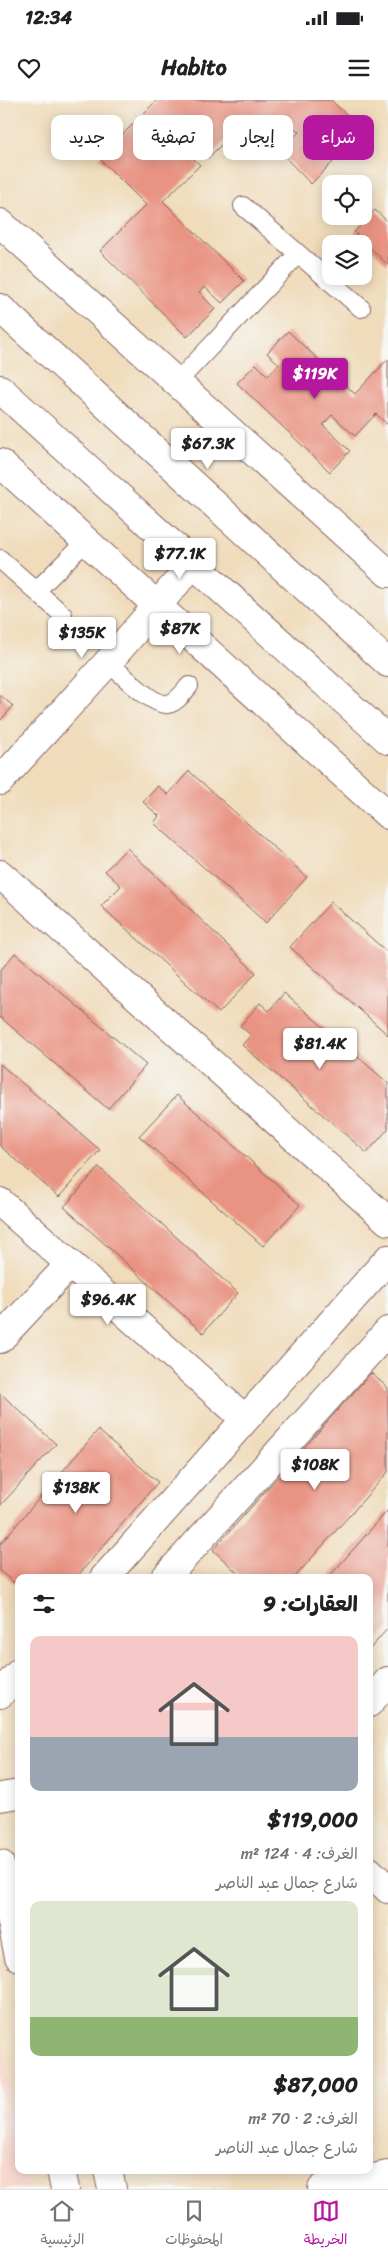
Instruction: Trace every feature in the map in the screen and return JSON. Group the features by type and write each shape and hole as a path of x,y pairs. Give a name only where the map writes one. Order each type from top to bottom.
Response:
{"street":[{"path":"0,223 385,563"},
{"path":"0,308 388,663"},
{"path":"0,389 388,740"},
{"path":"0,463 388,815"},
{"path":"0,781 108,662 193,564"},
{"path":"0,874 388,1221"},
{"path":"0,1202 245,1419"},
{"path":"108,1574 388,1259"},
{"path":"0,1338 70,1264"},
{"path":"169,1574 388,1331"},
{"path":"15,1677 0,1694 15,1697"},
{"path":"373,1698 388,1681"},
{"path":"0,1797 15,1795"},
{"path":"0,1864 15,1937"},
{"path":"373,1876 388,1889"},
{"path":"62,2174 65,2189"},
{"path":"109,2174 112,2189"},
{"path":"322,2189 358,2175 388,2175"}],"lane":[{"path":"243,206 361,308"},
{"path":"178,382 298,254"},
{"path":"36,591 86,541"},
{"path":"0,559 63,615"},
{"path":"108,662 158,703 168,704 178,698 189,686"}],"shaded area":[{"path":"0,2035 15,2108 15,2174 29,2174 32,2189 0,2189"}],"building":[{"path":"157,100 331,100 346,115 303,115 303,160 331,160 333,162 311,184 288,160 293,160 293,138 299,132 293,126 293,115 223,115 223,143 213,153 213,115 142,115"},
{"path":"133,124 133,160 195,160 200,165 163,201 244,281 222,303 205,287 199,292 215,309 187,337 100,251 146,205 101,160 123,160 123,134"},
{"path":"375,210 388,222 388,265 372,249 372,235 357,235 354,232 361,225 372,225 372,213"},
{"path":"288,331 322,363 302,383 312,392 331,372 355,394 388,359 388,425 376,414 355,436 332,415 323,425 350,451 330,472 237,383 256,364 268,376 279,364 267,353"},
{"path":"0,695 13,706 0,721"},
{"path":"189,771 307,877 266,923 154,823 159,816 143,802 158,786 168,795"},
{"path":"127,848 256,973 219,1013 101,906 121,886 105,871"},
{"path":"331,902 388,953 388,1035 290,947"},
{"path":"15,953 146,1065 108,1109 0,1017 0,971"},
{"path":"284,993 388,1083 388,1129 367,1153 242,1045 251,1035 240,1026 260,1003 269,1011"},
{"path":"0,1064 100,1150 59,1197 0,1146"},
{"path":"177,1095 300,1205 263,1246 139,1136"},
{"path":"99,1167 238,1293 203,1333 64,1207"},
{"path":"371,1373 388,1388 388,1472 298,1574 239,1574 213,1550"},
{"path":"0,1393 56,1444 0,1506"},
{"path":"98,1430 158,1482 79,1574 15,1574 15,1584 0,1571 0,1544"},
{"path":"388,1510 388,1628 373,1645 373,1574 332,1574"}]}
